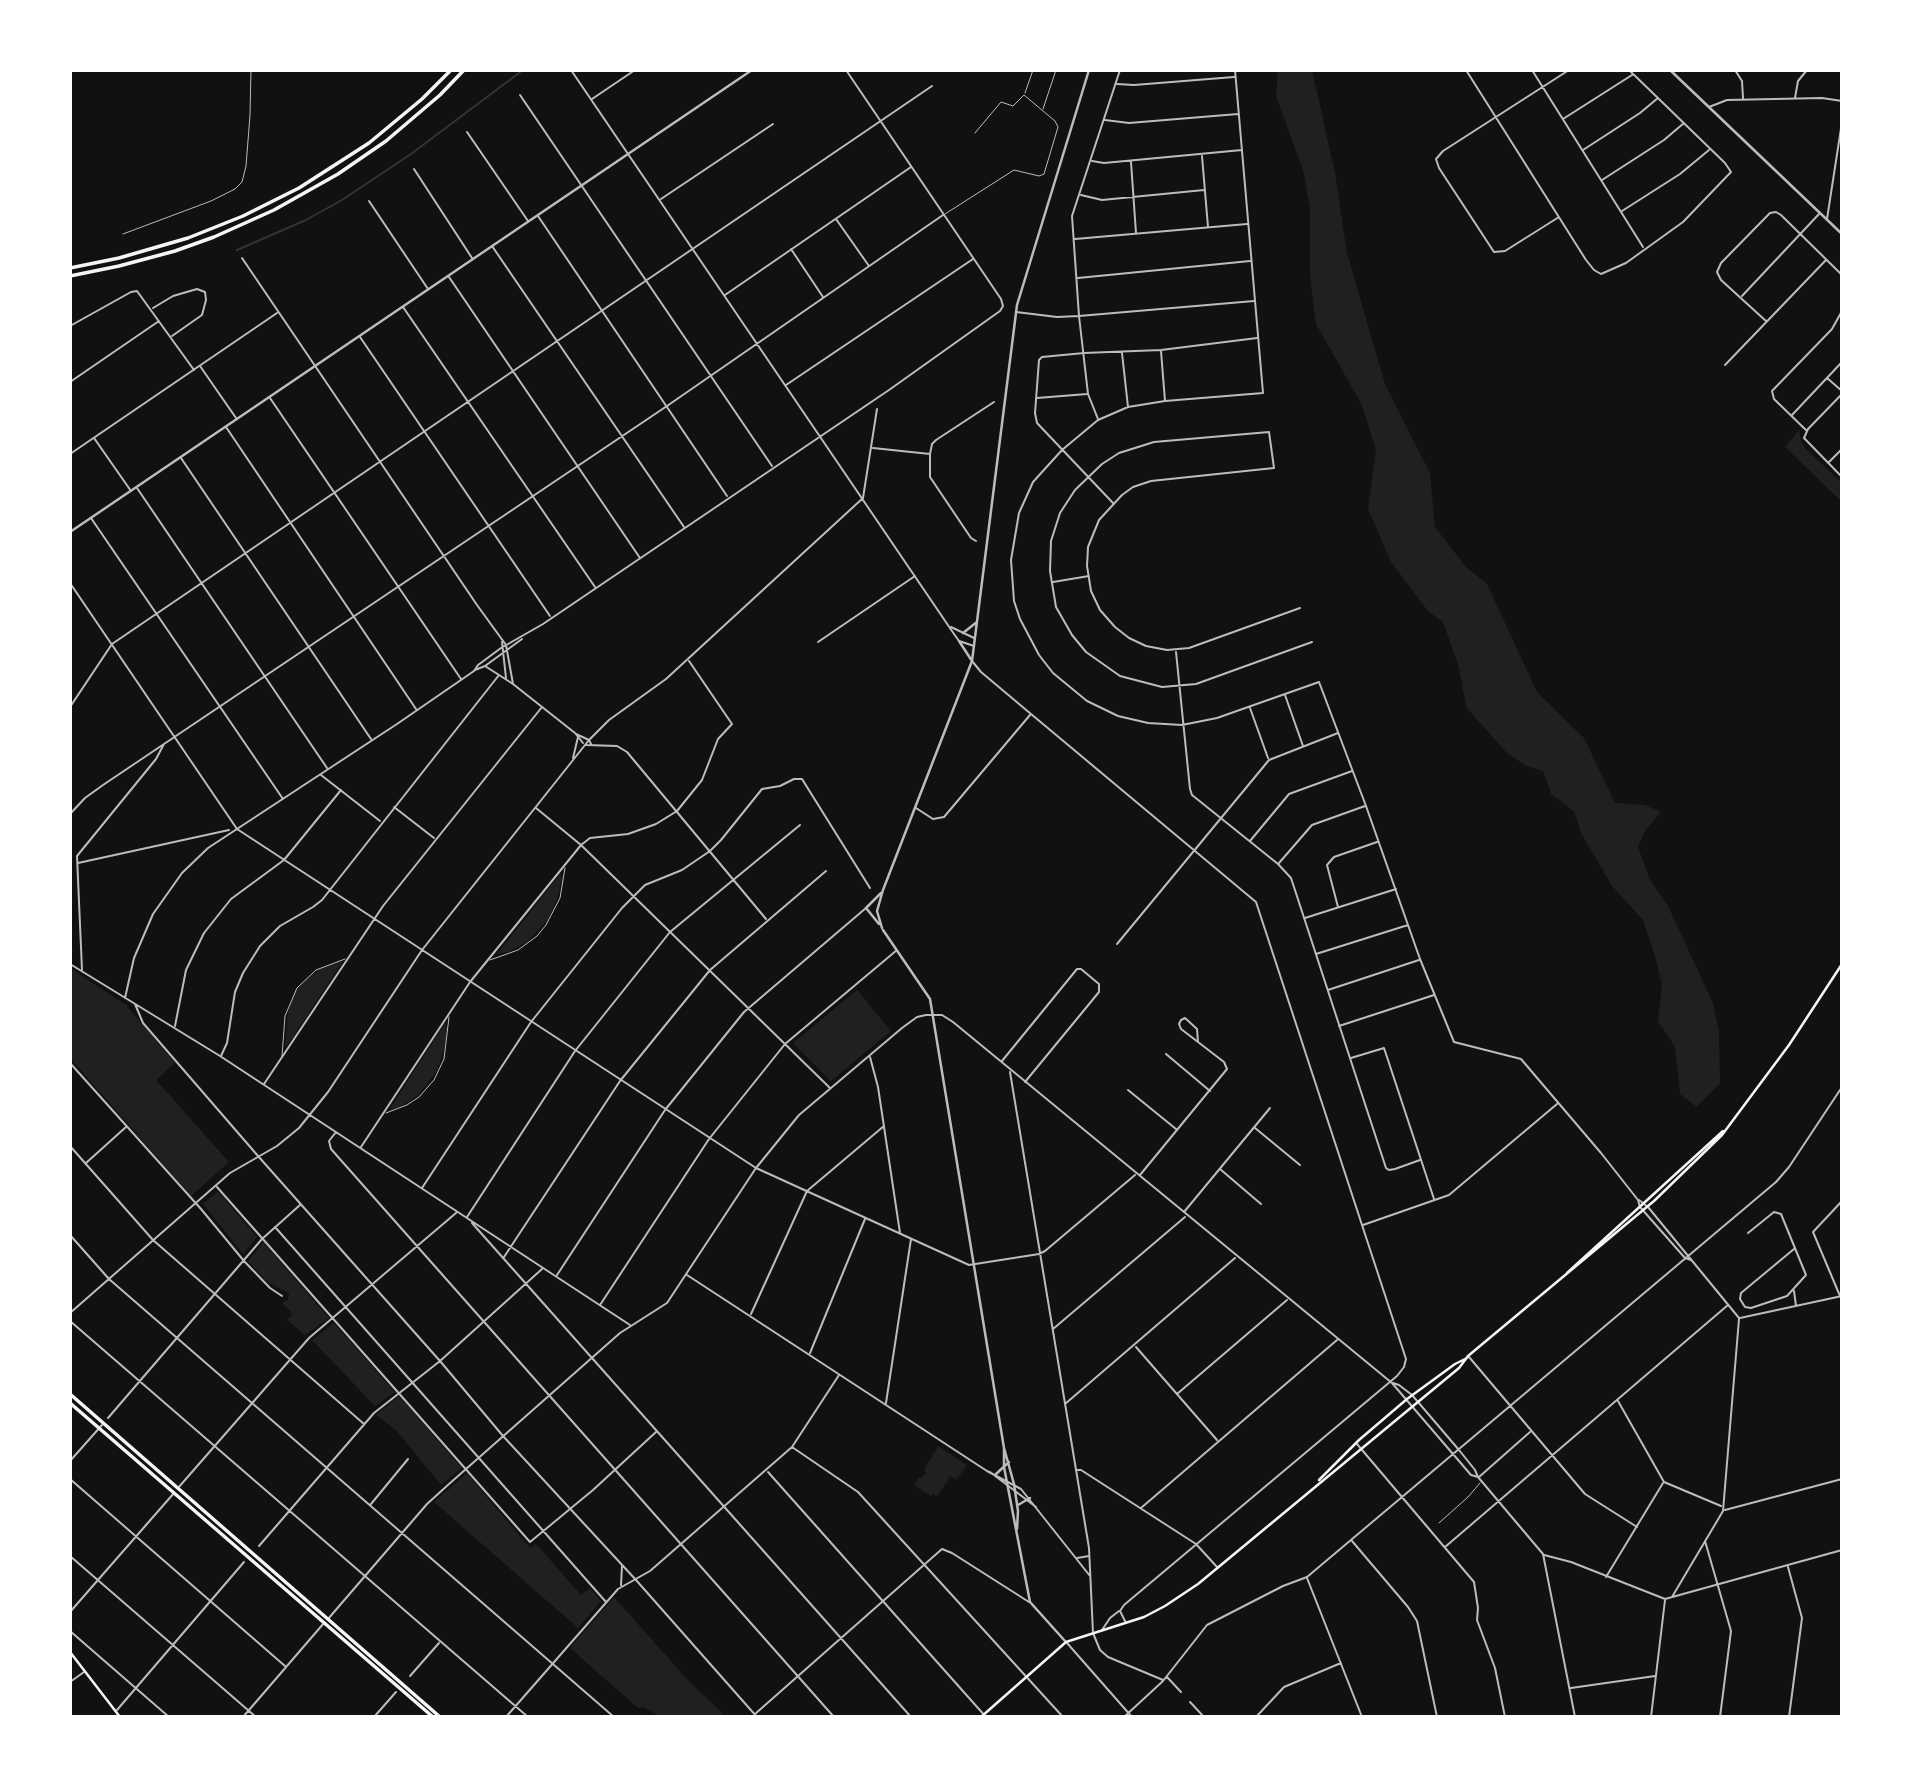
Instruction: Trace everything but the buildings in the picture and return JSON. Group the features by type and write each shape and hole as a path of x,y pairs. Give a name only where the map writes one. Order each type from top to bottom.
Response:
{"main road":[{"path":"70,268 119,258 188,238 243,216 299,188 369,143 422,99 451,70"},
{"path":"70,276 175,251 274,211 338,174 386,141 440,95 464,70"},
{"path":"984,1716 1066,1642 1127,1623 1165,1606 1217,1568 1459,1368 1468,1357 1684,1175 1726,1129 1781,1056 1842,964"},
{"path":"1642,1209 1644,1203 1726,1129"},
{"path":"1310,1490 1356,1443 1406,1400 1468,1357"},
{"path":"70,1394 433,1717"},
{"path":"70,1403 176,1491"},
{"path":"325,1621 440,1717"},
{"path":"70,1652 120,1717"}],"street":[{"path":"571,70 981,673 1195,849 1253,898 1258,906 1406,1359 1402,1370 1390,1382 1112,1615 1102,1631"},
{"path":"591,100 635,70"},
{"path":"70,532 752,70"},
{"path":"125,998 134,958 144,933 162,900 197,858 232,831 284,800 461,679 509,650 523,637 821,436 1000,311 1003,305 974,258 846,70"},
{"path":"882,928 877,911 883,890 972,661 1016,312 1023,279 1089,70"},
{"path":"1098,420 1088,394 1072,216 1120,70"},
{"path":"1235,70 1263,393 1165,401 1128,407 1098,420 1062,450 1033,482 1019,513 1011,560 1014,601 1024,628 1053,673 1087,701 1118,716 1148,723 1183,724 1217,718 1319,682 1420,959 1454,1042 1521,1059 1638,1200 1642,1209 1685,1258 1691,1260"},
{"path":"1466,70 1586,260 1594,270 1604,274 1631,259 1683,222 1731,172 1729,167 1629,70"},
{"path":"1532,70 1643,248"},
{"path":"1559,217 1505,251 1496,253 1490,248 1439,168 1436,159 1443,151 1569,70"},
{"path":"1670,70 1842,234"},
{"path":"1735,70 1742,81 1743,100"},
{"path":"1795,99 1798,81 1807,70"},
{"path":"1563,120 1633,74"},
{"path":"1116,83 1134,85 1236,77"},
{"path":"70,707 112,644 932,86"},
{"path":"520,95 773,467"},
{"path":"1582,150 1640,113 1658,98"},
{"path":"1709,107 1727,100 1822,98 1842,101"},
{"path":"1104,120 1129,123 1240,114"},
{"path":"1827,220 1842,122"},
{"path":"1601,180 1664,140 1684,123"},
{"path":"659,200 773,124"},
{"path":"467,132 528,222"},
{"path":"1621,211 1684,171 1711,149"},
{"path":"1091,160 1104,163 1242,150"},
{"path":"1202,154 1208,228"},
{"path":"1130,160 1136,234"},
{"path":"723,296 912,167"},
{"path":"414,169 473,258"},
{"path":"1080,195 1102,200 1204,190"},
{"path":"369,201 429,289"},
{"path":"1766,321 1717,274 1717,268 1771,212 1778,213 1842,275"},
{"path":"1741,297 1820,213"},
{"path":"537,215 728,498"},
{"path":"70,814 94,791 944,215"},
{"path":"836,219 869,267"},
{"path":"1074,239 1249,224"},
{"path":"492,246 684,528"},
{"path":"791,249 824,298"},
{"path":"242,258 506,645 513,684"},
{"path":"785,386 974,258"},
{"path":"1724,365 1826,259"},
{"path":"1077,278 1252,261"},
{"path":"449,276 640,558"},
{"path":"152,309 177,295 197,289 205,292 202,315 172,336"},
{"path":"70,326 131,292 138,291 194,370"},
{"path":"1016,312 1057,317 1079,316 1255,301"},
{"path":"403,307 595,588"},
{"path":"1807,431 1774,399 1772,391 1832,329 1842,311"},
{"path":"70,454 278,313"},
{"path":"70,382 160,321"},
{"path":"360,336 551,618"},
{"path":"1113,503 1037,424 1035,398 1039,360 1042,357 1084,352 1161,350 1258,338"},
{"path":"1161,350 1165,401"},
{"path":"1122,352 1128,407"},
{"path":"1791,416 1842,362"},
{"path":"200,366 237,419"},
{"path":"1828,378 1842,393 1807,431 1804,438 1842,477"},
{"path":"1035,398 1088,394"},
{"path":"270,397 461,679"},
{"path":"976,541 971,538 932,481 929,471 930,454 932,444 936,440 994,402"},
{"path":"70,1313 234,1170 289,1137 310,1116 422,950 589,740 609,720 666,679 863,498 877,409"},
{"path":"226,427 417,709"},
{"path":"1300,608 1189,648 1176,650 1146,646 1129,639 1100,610 1091,591 1088,576 1088,547 1099,520 1113,503 1133,487 1150,481 1273,468 1269,432 1138,446 1119,453 1102,464 1075,490 1060,513 1051,541 1052,582 1056,607 1072,635 1086,652 1120,676 1162,687 1196,684 1312,642"},
{"path":"93,438 131,492"},
{"path":"872,448 930,454"},
{"path":"1828,463 1842,449"},
{"path":"181,458 372,740"},
{"path":"137,488 328,769"},
{"path":"91,518 284,800"},
{"path":"818,642 916,576"},
{"path":"1052,582 1088,576"},
{"path":"70,583 237,828 756,1168 961,1262 973,1264 1039,1254 1138,1175 1225,1073 1227,1065 1181,1029 1181,1020 1185,1018 1197,1029 1198,1042"},
{"path":"963,633 977,622"},
{"path":"950,626 975,638"},
{"path":"474,671 501,648 523,637"},
{"path":"502,641 506,679"},
{"path":"959,641 974,646"},
{"path":"1176,650 1192,795 1278,864 1291,878 1386,1168 1395,1169 1420,1160"},
{"path":"361,1148 470,982 581,845 590,838 615,836 644,829 665,819 677,811 702,780 718,739 732,724 688,659"},
{"path":"485,666 513,684 575,733 589,740 592,745"},
{"path":"220,1056 227,1043 235,992 253,956 280,926 318,904 499,675"},
{"path":"1284,694 1303,746"},
{"path":"70,697 75,700"},
{"path":"264,1085 374,919 542,707"},
{"path":"1250,707 1269,760"},
{"path":"915,807 934,820 944,817 1031,714"},
{"path":"575,733 585,745 622,748 767,921"},
{"path":"1117,944 1269,760 1338,733"},
{"path":"571,762 578,737"},
{"path":"82,972 76,863 80,851 156,759 165,743"},
{"path":"1250,841 1289,794 1352,771"},
{"path":"320,775 381,821"},
{"path":"422,1188 531,1022 634,895 645,885 682,870 710,850 762,789 800,779 870,888"},
{"path":"175,1027 184,978 195,948 204,933 231,899 284,860 341,790"},
{"path":"394,806 435,840"},
{"path":"1278,864 1312,825 1366,806"},
{"path":"535,808 581,845 634,895 830,1088"},
{"path":"468,1219 575,1051 670,932 800,825"},
{"path":"76,863 211,832 232,831"},
{"path":"1338,906 1327,865 1334,857 1378,842"},
{"path":"503,1258 620,1080 710,970 826,871"},
{"path":"1304,919 1396,889"},
{"path":"556,1276 665,1110 747,1007 866,908 883,890"},
{"path":"866,908 927,992 933,1015 1004,1448 1007,1486 1030,1602"},
{"path":"1316,954 1409,924"},
{"path":"600,1305 709,1139 785,1044 898,950"},
{"path":"1327,990 1420,959"},
{"path":"70,964 175,1027 631,1325"},
{"path":"1000,1062 1077,969 1081,969 1099,984 1099,992 1024,1082"},
{"path":"1339,1026 1435,995"},
{"path":"135,1004 143,1023 258,1156 503,1436 636,1580 755,1716 923,1563 942,1549 1030,1602 1132,1717"},
{"path":"243,1717 427,1504 592,1357 631,1325 667,1303 756,1168 791,1123 917,1017 933,1015 947,1018 1390,1382 1471,1475 1478,1477"},
{"path":"1350,1058 1384,1048 1434,1200"},
{"path":"1166,1054 1210,1091"},
{"path":"869,1056 873,1060 901,1235"},
{"path":"70,1063 259,1278 282,1296"},
{"path":"1009,1070 1090,1556 1093,1633 1100,1650 1108,1657 1164,1681"},
{"path":"1124,1717 1164,1681 1206,1625 1283,1586 1307,1577 1780,1177 1842,1087"},
{"path":"1128,1090 1177,1130"},
{"path":"1362,1225 1449,1195 1558,1104"},
{"path":"1183,1213 1270,1108"},
{"path":"750,1315 807,1191 884,1126"},
{"path":"85,1164 126,1127"},
{"path":"1254,1127 1300,1165"},
{"path":"336,1132 329,1141 331,1149 834,1717"},
{"path":"70,1146 153,1240 364,1424"},
{"path":"1220,1169 1261,1204"},
{"path":"216,1185 531,1542 657,1431"},
{"path":"1638,1200 1648,1206 1740,1319 1723,1511 1671,1597"},
{"path":"1740,1319 1841,1296 1814,1236 1814,1230 1842,1201"},
{"path":"108,1418 262,1239 301,1205"},
{"path":"70,1612 309,1338 457,1212"},
{"path":"1748,1233 1772,1213 1779,1213 1795,1244 1794,1249 1806,1276 1787,1296 1751,1308 1745,1307 1740,1299 1741,1293 1794,1249"},
{"path":"1052,1329 1186,1216"},
{"path":"809,1354 865,1218"},
{"path":"468,1219 911,1717"},
{"path":"275,1227 606,1602"},
{"path":"70,1235 109,1279 614,1717"},
{"path":"886,1404 911,1239"},
{"path":"1065,1404 1236,1257"},
{"path":"259,1546 379,1409 440,1361 543,1268"},
{"path":"686,1274 1029,1499"},
{"path":"1793,1290 1796,1306"},
{"path":"1177,1394 1288,1299"},
{"path":"1445,1546 1728,1304"},
{"path":"70,1321 527,1717"},
{"path":"1142,1508 1337,1340"},
{"path":"1135,1345 1218,1441"},
{"path":"1468,1357 1585,1494 1637,1527"},
{"path":"506,1717 621,1586 644,1576 792,1447 839,1374"},
{"path":"1390,1382 1412,1395 1543,1555 1575,1717"},
{"path":"1618,1400 1664,1482 1723,1506"},
{"path":"70,1461 103,1424"},
{"path":"1478,1477 1531,1431"},
{"path":"1356,1443 1445,1546 1476,1587 1478,1620 1494,1668 1504,1717"},
{"path":"792,1447 852,1486 1063,1717"},
{"path":"1004,1448 1014,1484 1017,1529"},
{"path":"370,1505 408,1460"},
{"path":"996,1474 1009,1462"},
{"path":"1075,1470 1142,1508 1196,1544 1217,1568"},
{"path":"767,1471 984,1716"},
{"path":"989,1472 1014,1484 1029,1499 1091,1577"},
{"path":"70,1479 286,1667"},
{"path":"1723,1511 1842,1479"},
{"path":"1606,1577 1664,1482"},
{"path":"1017,1506 1029,1499"},
{"path":"1351,1541 1417,1621 1437,1717"},
{"path":"1705,1541 1731,1631 1720,1717"},
{"path":"1543,1555 1571,1562 1665,1599 1842,1550"},
{"path":"70,1556 256,1717"},
{"path":"1077,1558 1090,1556"},
{"path":"116,1711 244,1562"},
{"path":"1788,1564 1802,1618 1789,1717"},
{"path":"621,1586 622,1565"},
{"path":"1307,1577 1363,1717"},
{"path":"1651,1717 1665,1599"},
{"path":"1120,1611 1127,1623"},
{"path":"70,1631 169,1717"},
{"path":"410,1676 441,1642"},
{"path":"1256,1717 1284,1687 1342,1663"},
{"path":"70,1682 84,1671"},
{"path":"1167,1676 1181,1692"},
{"path":"1570,1688 1656,1676"},
{"path":"374,1717 396,1692"},
{"path":"1190,1702 1204,1717"}],"lane":[{"path":"123,234 211,201 235,189 242,182 246,166 251,70"},
{"path":"975,133 1001,102 1013,106 1024,95 1033,70"},
{"path":"1043,112 1056,70"},
{"path":"944,215 1014,170 1039,176 1044,174 1058,127 1055,121 1024,95"},
{"path":"488,960 518,950 537,936 546,925 560,898 565,865"},
{"path":"282,1056 285,1016 297,988 316,970 348,958"},
{"path":"384,1113 407,1105 419,1097 434,1080 444,1059 449,1014"},
{"path":"1439,1523 1482,1481"}],"shaded area":[{"path":"1278,70 1312,70 1335,173 1347,253 1385,384 1430,473 1435,527 1466,567 1487,584 1537,692 1584,738 1615,803 1645,805 1661,812 1645,831 1638,847 1650,880 1668,906 1713,1003 1719,1031 1720,1083 1697,1107 1680,1094 1675,1047 1658,1021 1662,985 1643,920 1612,886 1581,833 1574,811 1551,794 1543,771 1526,766 1506,752 1466,707 1459,667 1443,622 1428,611 1391,562 1368,509 1376,450 1362,405 1316,324 1310,276 1310,209 1303,170 1276,96"},
{"path":"1799,430 1805,448 1842,483 1842,502 1785,447"},
{"path":"560,874 562,878 557,899 548,920 527,942 508,952 497,954"},
{"path":"343,961 287,1046 285,1045 288,1011 300,985 321,968"},
{"path":"70,968 126,1005 175,1063 156,1080 229,1162 191,1196 70,1058"},
{"path":"857,990 891,1031 831,1081 793,1043"},
{"path":"445,1023 447,1028 444,1049 437,1071 418,1095 401,1107 389,1110"},
{"path":"218,1191 257,1237 243,1254 203,1204"},
{"path":"263,1242 329,1318 305,1335 287,1320 293,1314 282,1303 288,1300 289,1293 267,1282 248,1261"},
{"path":"334,1323 395,1392 375,1406 312,1340"},
{"path":"399,1396 462,1468 441,1485 396,1430 376,1415"},
{"path":"938,1446 967,1465 957,1479 948,1476 949,1479 937,1496 933,1493 931,1496 914,1485 926,1472 924,1470"},
{"path":"467,1473 530,1548 536,1544 581,1595 590,1588 601,1601 578,1628 434,1502"},
{"path":"614,1597 685,1677 726,1717 661,1717 643,1707 638,1708 570,1648"}],"waterway":[{"path":"237,250 306,220 342,200 411,154 523,70"}]}
